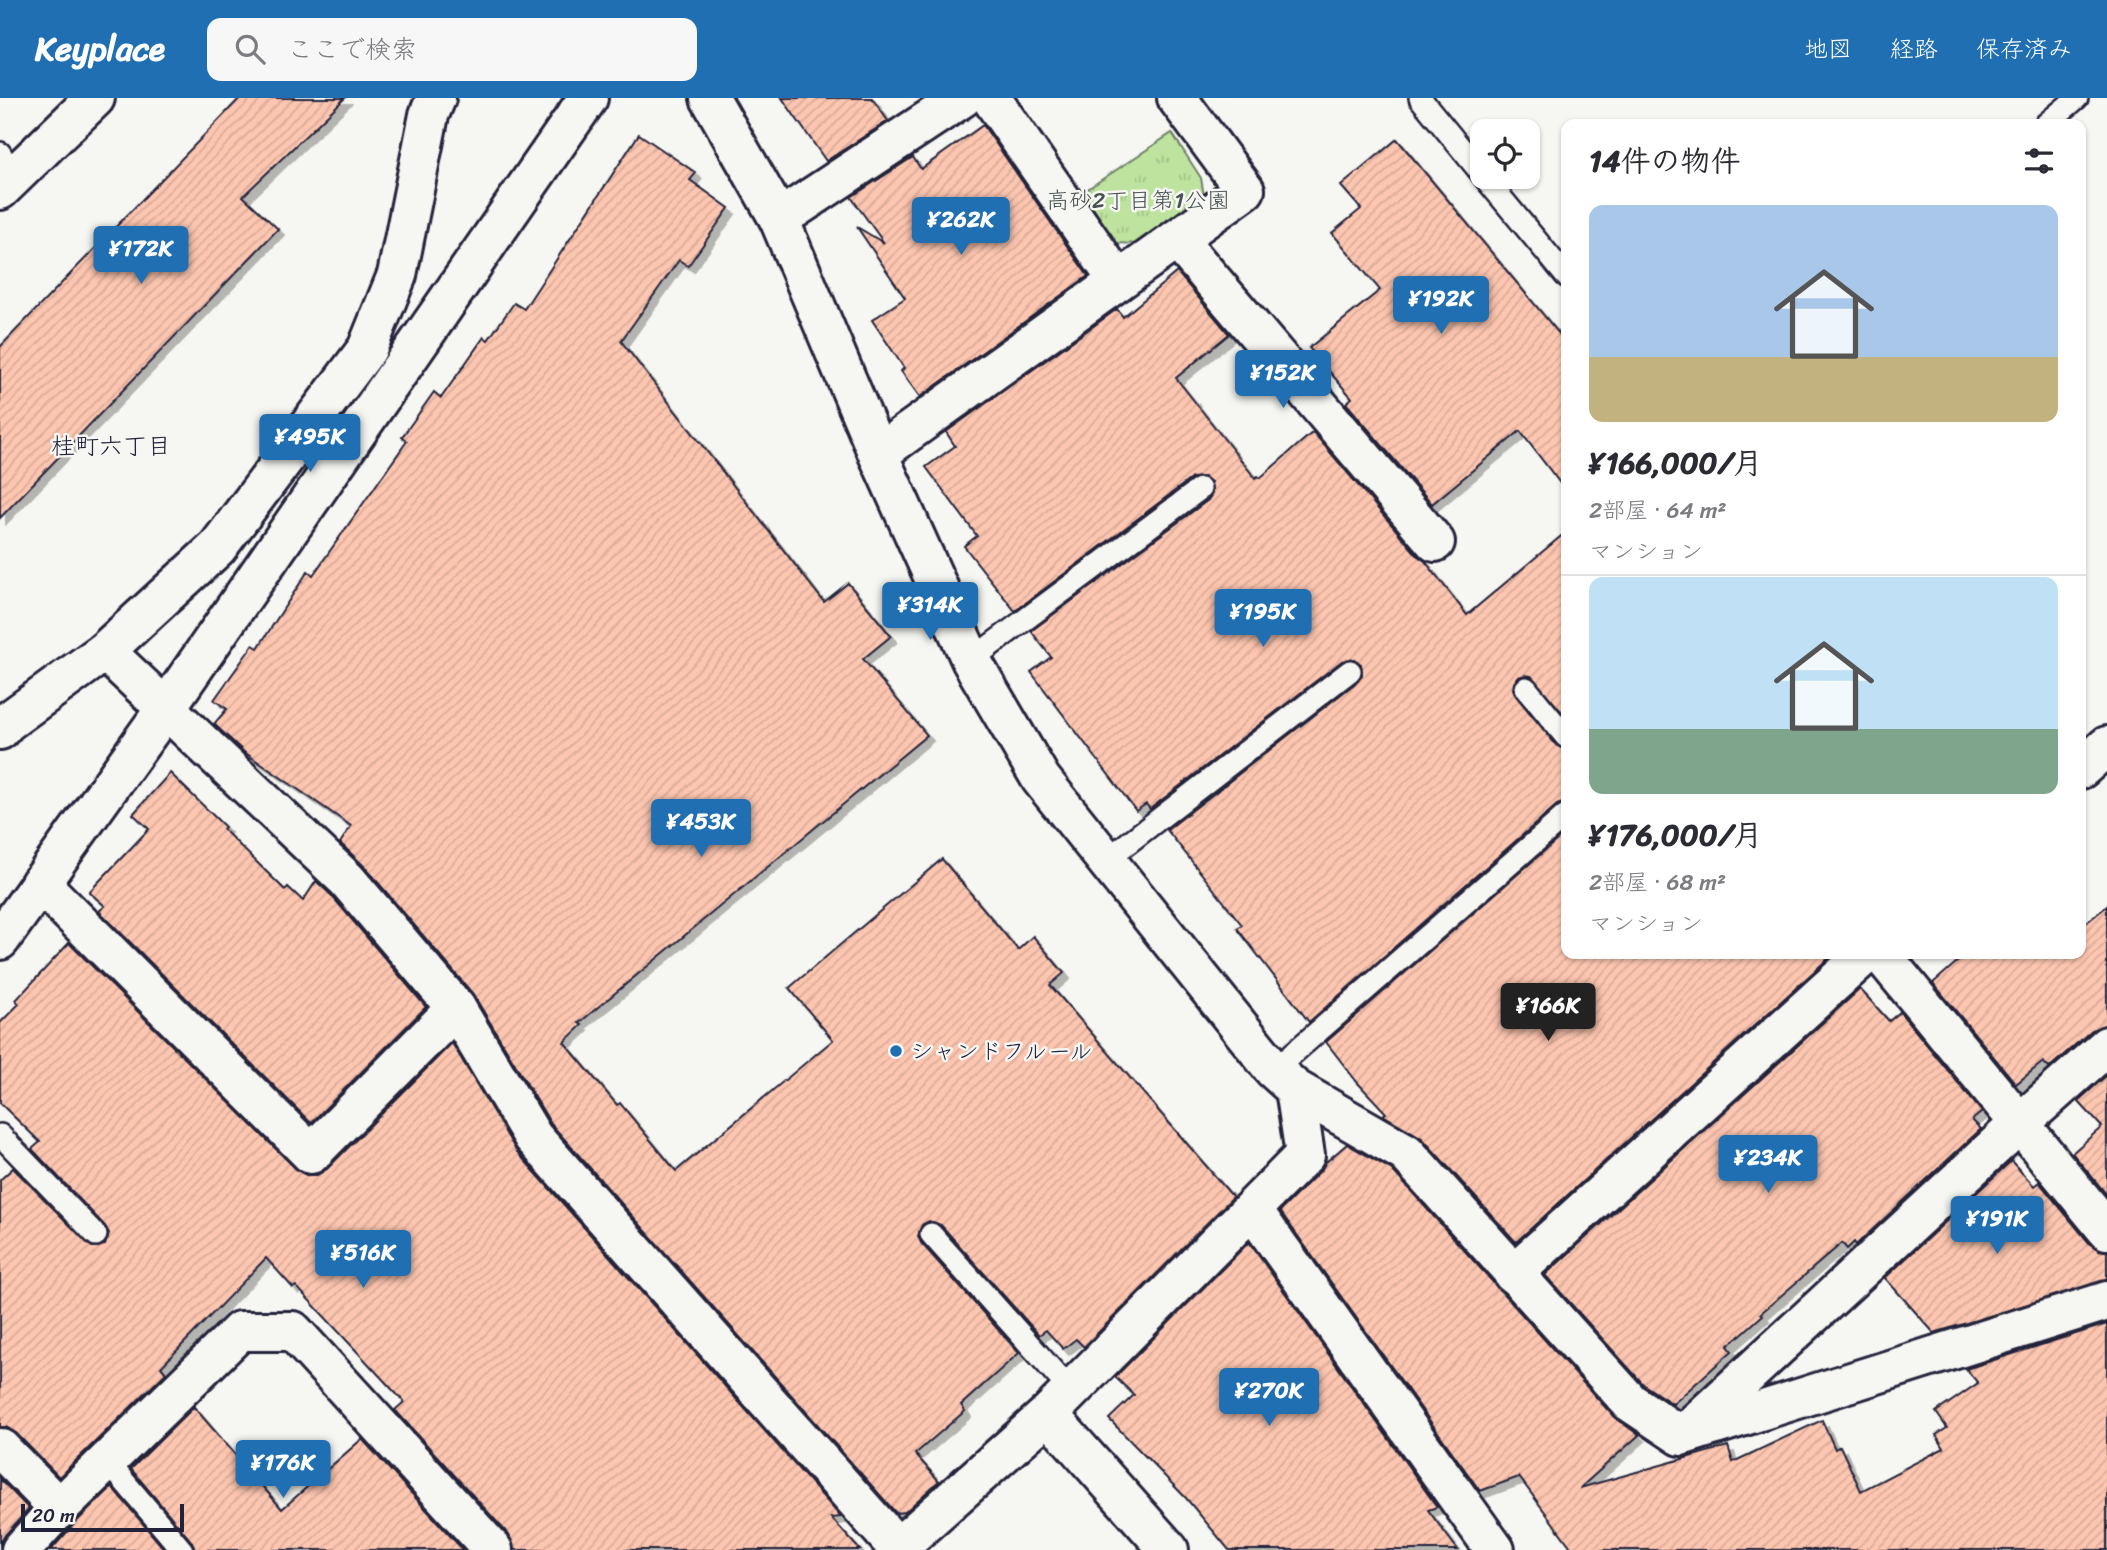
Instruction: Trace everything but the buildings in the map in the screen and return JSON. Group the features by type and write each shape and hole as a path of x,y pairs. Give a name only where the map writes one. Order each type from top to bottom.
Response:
{"street":[{"path":"5,173 95,98"},
{"path":"0,730 7,722 105,651 217,548 367,349 397,275 429,115 436,98"},
{"path":"0,940 166,708 588,98"},
{"path":"710,98 779,219 878,454 971,660 1041,779 1284,1080 1406,1153 1630,1402 1681,1436"},
{"path":"779,219 962,98"},
{"path":"991,98 1118,281"},
{"path":"878,454 1245,190 1177,98"},
{"path":"1177,239 1435,542"},
{"path":"105,651 347,880 456,1008 533,1137 896,1548 1059,1402 1305,1155 1284,1080"},
{"path":"2086,765 2107,746"},
{"path":"40,883 311,1154 456,1008"},
{"path":"1513,1274 1860,959"},
{"path":"1885,959 2107,1230"},
{"path":"1681,1436 2107,1046"},
{"path":"1252,1209 1495,1550"},
{"path":"1681,1436 2107,1301"},
{"path":"21,1550 59,1508 240,1331 293,1331 493,1550"},
{"path":"1059,1402 1169,1550"},
{"path":"0,1448 59,1508"}],"lane":[{"path":"1420,98 1470,159"},
{"path":"2052,119 2077,98"},
{"path":"1495,189 1561,270"},
{"path":"971,660 1200,489"},
{"path":"1106,860 1350,671"},
{"path":"1526,688 1561,731"},
{"path":"1284,1080 1561,820"},
{"path":"0,1135 96,1235"},
{"path":"930,1234 1059,1402"},
{"path":"107,1461 182,1550"}],"green space":[{"name":"高砂2丁目第1公園","path":"1172,133 1201,178 1204,196 1143,244 1112,243 1080,194"}],"place":[{"name":"シャンドフルール","path":"896,1051"}],"district":[{"name":"桂町六丁目","path":"111,446"}]}
